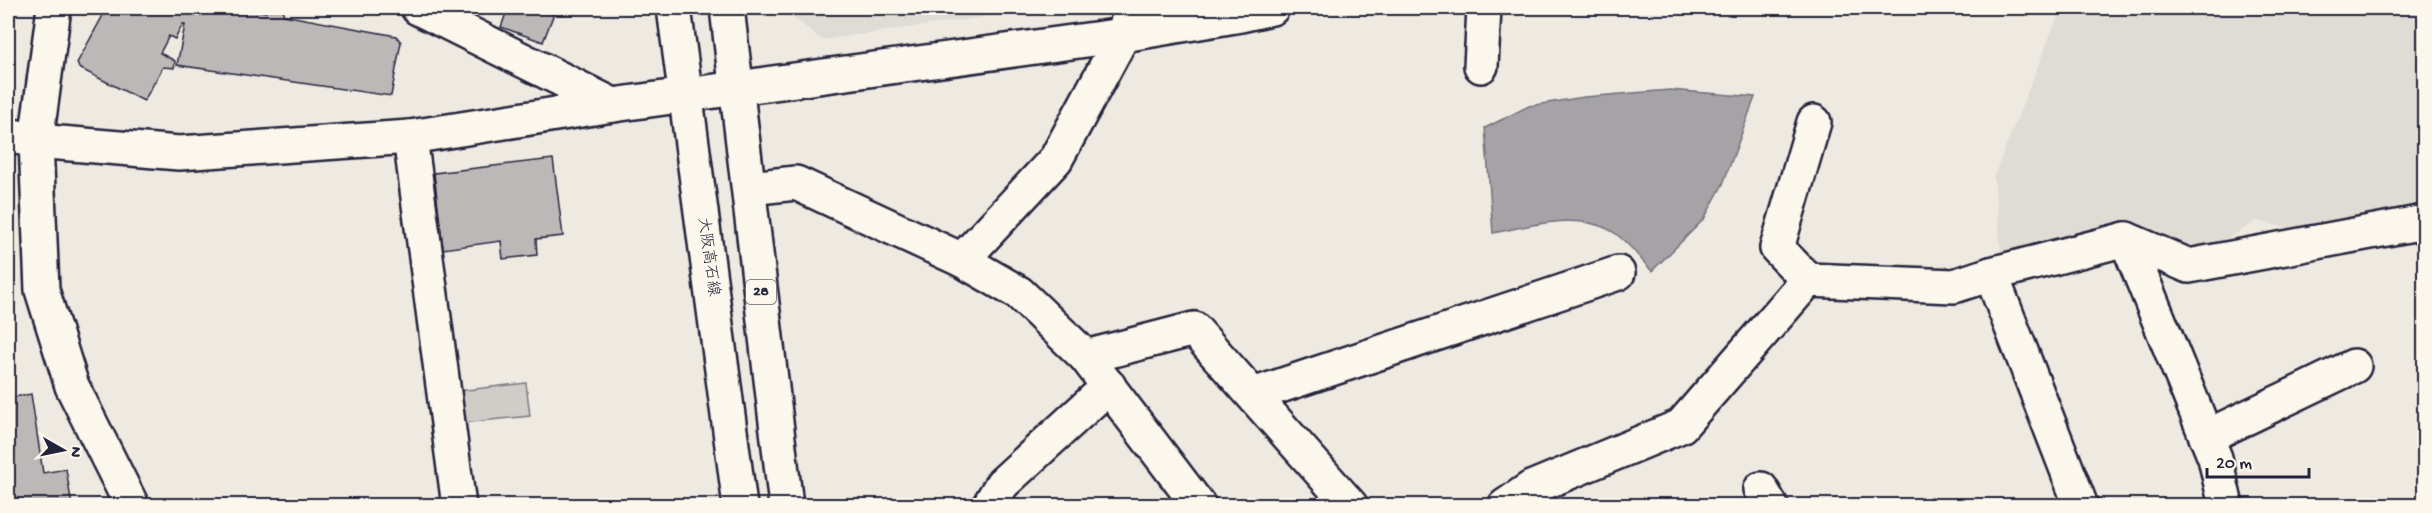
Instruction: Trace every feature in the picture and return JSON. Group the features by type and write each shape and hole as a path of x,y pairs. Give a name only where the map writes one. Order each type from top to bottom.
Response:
{"street":[{"path":"54,8 22,138 42,290 72,386 132,506"},
{"path":"418,8 613,105"},
{"name":"大阪高石線","path":"674,8 739,502"},
{"name":"28","path":"727,8 787,502"},
{"path":"22,138 179,153 410,137 613,105 737,90 1127,21 1241,15 1272,8"},
{"path":"1480,66 1484,8"},
{"path":"962,260 1056,159 1127,21"},
{"path":"1814,122 1776,248 1808,280 1954,286 1991,274 2126,239 2189,266 2424,222"},
{"path":"410,137 459,506"},
{"path":"749,188 796,183 962,260 1018,293 1086,357 1199,506"},
{"path":"2126,239 2215,458 2226,506"},
{"path":"1253,395 1618,273"},
{"path":"1991,274 2081,506"},
{"path":"1525,500 1681,426 1808,280"},
{"path":"1086,357 1194,329 1352,506"},
{"path":"2206,437 2354,366"},
{"path":"989,506 1002,484 1109,386"}],"shaded area":[{"path":"781,8 1047,8 822,40"},
{"path":"2061,8 2424,8 2424,204 2307,232 2256,221 2205,253 2120,228 2001,253 1994,176"},
{"path":"1670,90 1755,97 1723,184 1704,219 1652,271 1616,234 1588,223 1555,222 1493,233 1485,128 1529,106 1584,97"},
{"path":"526,383 530,416 463,423 459,391"}],"building":[{"path":"107,8 241,8 266,12 267,8 284,8 283,15 396,36 401,42 391,96 177,65 185,25 183,24 175,39 169,36 160,53 175,61 174,68 163,67 144,101 79,68 77,63"},
{"path":"508,8 556,8 543,42 501,27"},
{"path":"553,159 563,236 536,239 537,255 503,259 501,241 443,249 434,173"},
{"path":"31,394 43,473 66,469 72,506 8,506 8,398"}]}
